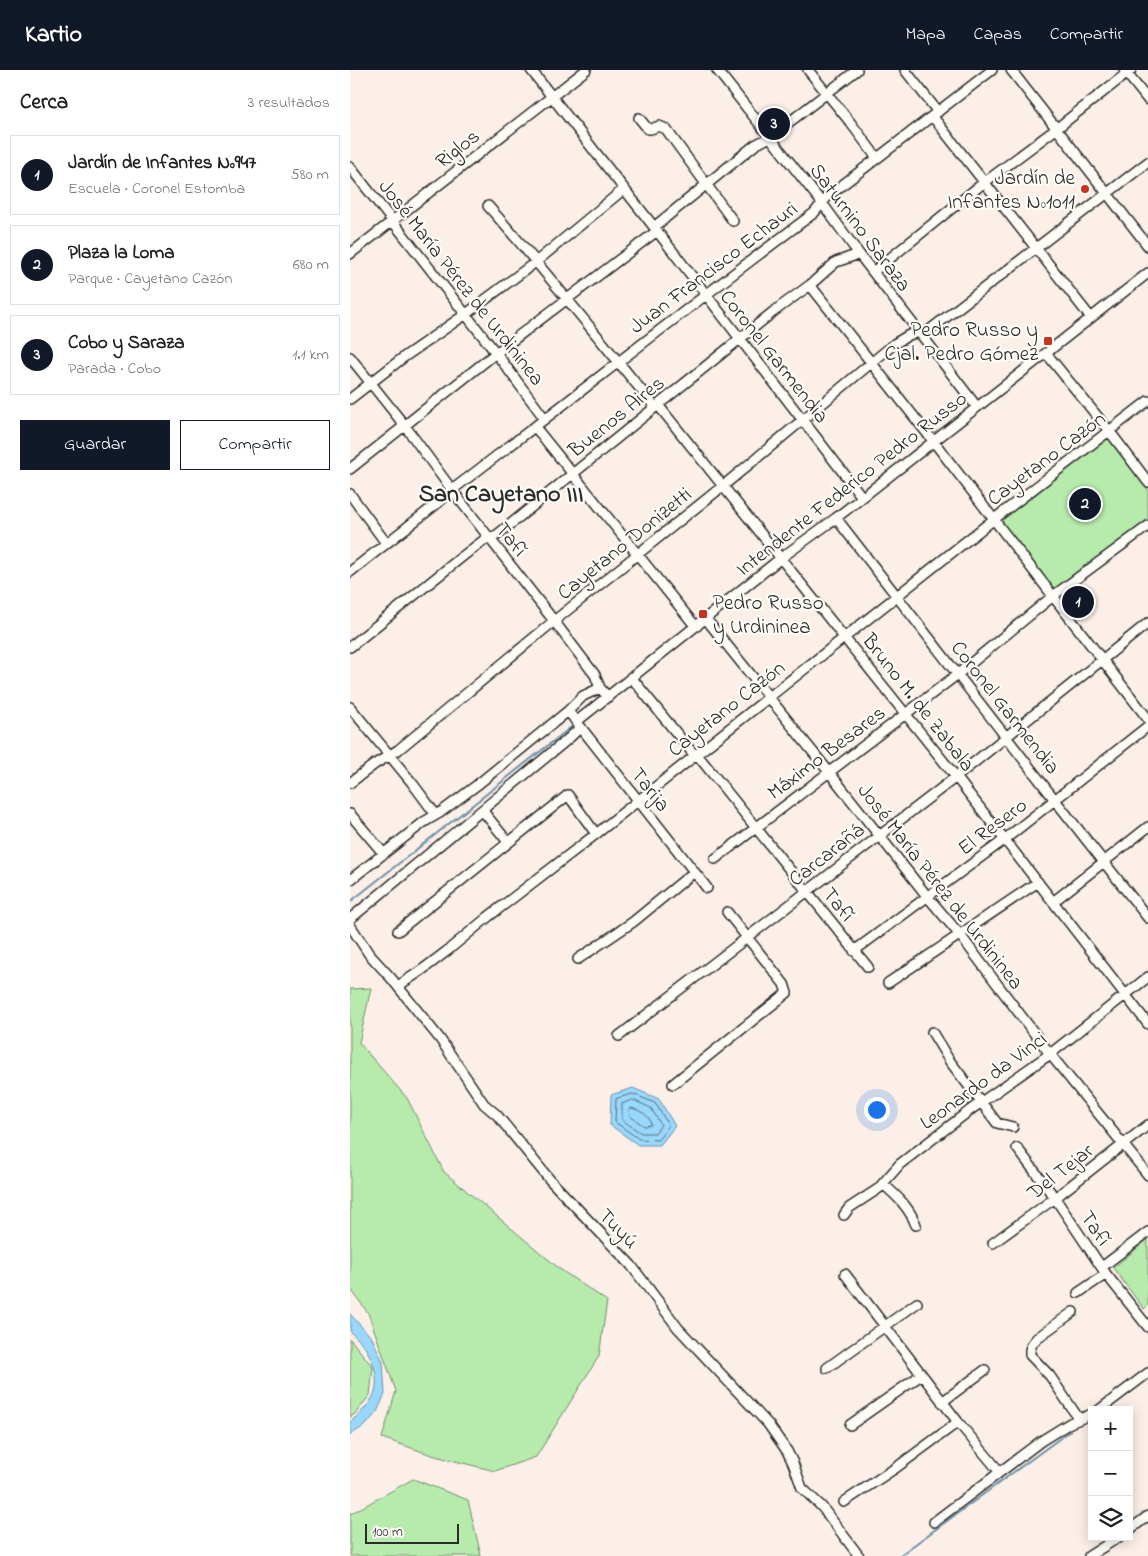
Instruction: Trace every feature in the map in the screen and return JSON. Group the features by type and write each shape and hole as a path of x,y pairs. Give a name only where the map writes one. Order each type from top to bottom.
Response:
{"street":[{"name":"Coronel Garmendia","path":"531,70 862,497"},
{"name":"Riglos","path":"352,249 586,70"},
{"path":"808,70 877,158"},
{"path":"350,470 496,353 567,300 656,229 755,145 770,137 857,70"},
{"path":"905,70 984,184 1091,318"},
{"name":"Juan Francisco Echauri","path":"350,572 618,361 814,213 828,196 936,115 992,70"},
{"path":"1011,70 1148,246"},
{"name":"Saturnino Saraza","path":"720,71 977,407"},
{"path":"873,272 1127,71 1148,100"},
{"path":"638,118 648,129 659,126 666,129 733,221"},
{"name":"Cayetano Donizetti","path":"350,784 375,764 390,756 554,621 723,486 894,344 909,335 921,334 1148,162"},
{"name":"José María Pérez de Urdininea","path":"350,166 466,314 545,419"},
{"path":"350,400 404,357 537,261 624,190"},
{"path":"488,206 537,261 567,300 657,406"},
{"name":"Buenos Aires","path":"350,647 463,556 489,538 497,535 836,262 859,254"},
{"name":"Intendente Federico Pedro Russo","path":"350,919 568,739 579,725 631,677 1148,273"},
{"path":"810,284 1148,719"},
{"path":"1046,353 1148,482"},
{"name":"Tafí","path":"350,356 595,675 600,688 608,697"},
{"name":"Cayetano Cazón","path":"398,986 422,970 993,520 1148,401"},
{"name":"Bruno M. de Zabala","path":"657,406 956,777 1148,1024"},
{"path":"536,427 696,626"},
{"path":"350,494 386,543"},
{"name":"Coronel Garmendia","path":"836,518 898,595 1054,800 1148,918"},
{"name":"Máximo Besares","path":"715,858 958,674 1053,596 1148,526"},
{"name":"José María Pérez de Urdininea","path":"706,619 960,935 1050,1054 1148,1175"},
{"name":"Carcarañá","path":"619,1036 956,777 1148,623"},
{"name":"Tafí","path":"631,677 691,750 699,757 868,967"},
{"path":"350,880 424,822 436,816 477,785 568,711 582,696 600,688"},
{"path":"350,707 413,784 436,816"},
{"name":"Tarija","path":"568,711 707,888"},
{"name":"El Resero","path":"854,951 1004,840 1148,726"},
{"path":"398,930 568,795 596,834"},
{"path":"482,810 508,842"},
{"path":"350,814 384,854"},
{"path":"1053,902 1148,827"},
{"path":"578,959 633,922 694,872"},
{"path":"888,983 1038,882"},
{"path":"673,1084 787,993 784,984 727,912"},
{"name":"Tuyú","path":"350,925 369,954 398,986 440,1039 484,1104 496,1115 550,1180 631,1266 678,1328 768,1424 787,1451 802,1488 822,1507 859,1556"},
{"name":"Leonardo da Vinci","path":"844,1215 849,1208 878,1189 900,1164 981,1102 1050,1054 1148,977"},
{"path":"932,1032 948,1060 997,1123 1013,1127"},
{"name":"Del Tejar","path":"993,1243 1055,1198 1148,1125"},
{"name":"Tafí","path":"1017,1148 1055,1198 1104,1270 1148,1327"},
{"path":"883,1184 905,1204 916,1225"},
{"path":"1078,1293 1148,1232"},
{"path":"845,1274 942,1402 999,1471"},
{"path":"827,1368 917,1303"},
{"path":"1073,1312 1037,1338 1032,1344 1030,1355 1050,1376 1079,1420"},
{"path":"942,1402 986,1370"},
{"path":"1104,1406 1148,1373"},
{"path":"850,1425 921,1375"},
{"path":"934,1522 1041,1441 1088,1416"},
{"path":"844,1502 896,1468 958,1422"},
{"path":"1133,1527 1147,1518"},
{"path":"1089,1556 1113,1541"}],"green space":[{"path":"1108,438 1148,489 1148,519 1055,591 1000,521"},
{"path":"371,988 359,1043 407,1098 444,1172 561,1270 607,1301 599,1356 536,1457 495,1471 435,1456 382,1438 396,1391 368,1313 350,1288 350,989"},
{"path":"1148,1239 1148,1305 1144,1309 1113,1268"},
{"path":"350,1339 373,1367 370,1395 355,1414 350,1417"},
{"path":"413,1479 468,1500 481,1556 350,1556 350,1514"}],"water":[{"path":"633,1088 659,1099 675,1126 660,1145 638,1145 610,1125 611,1095"},
{"path":"350,1314 372,1338 383,1362 385,1394 377,1412 366,1425 350,1435 350,1422 362,1412 371,1400 376,1387 376,1379 373,1364 367,1351 350,1331"}],"waterway":[{"path":"350,902 575,724"},
{"path":"899,1556 1070,1431"}],"place":[{"name":"Cobo y Saraza","path":"774,124"},
{"name":"Jardín de Infantes Nº1011","path":"1085,189"},
{"name":"Pedro Russo y Cjal. Pedro Gómez","path":"1048,341"},
{"name":"Plaza la Loma","path":"1085,504"},
{"name":"Jardín de Infantes Nº947","path":"1078,602"},
{"name":"Pedro Russo y Urdininea","path":"703,614"}],"district":[{"name":"San Cayetano III","path":"501,493"}]}
